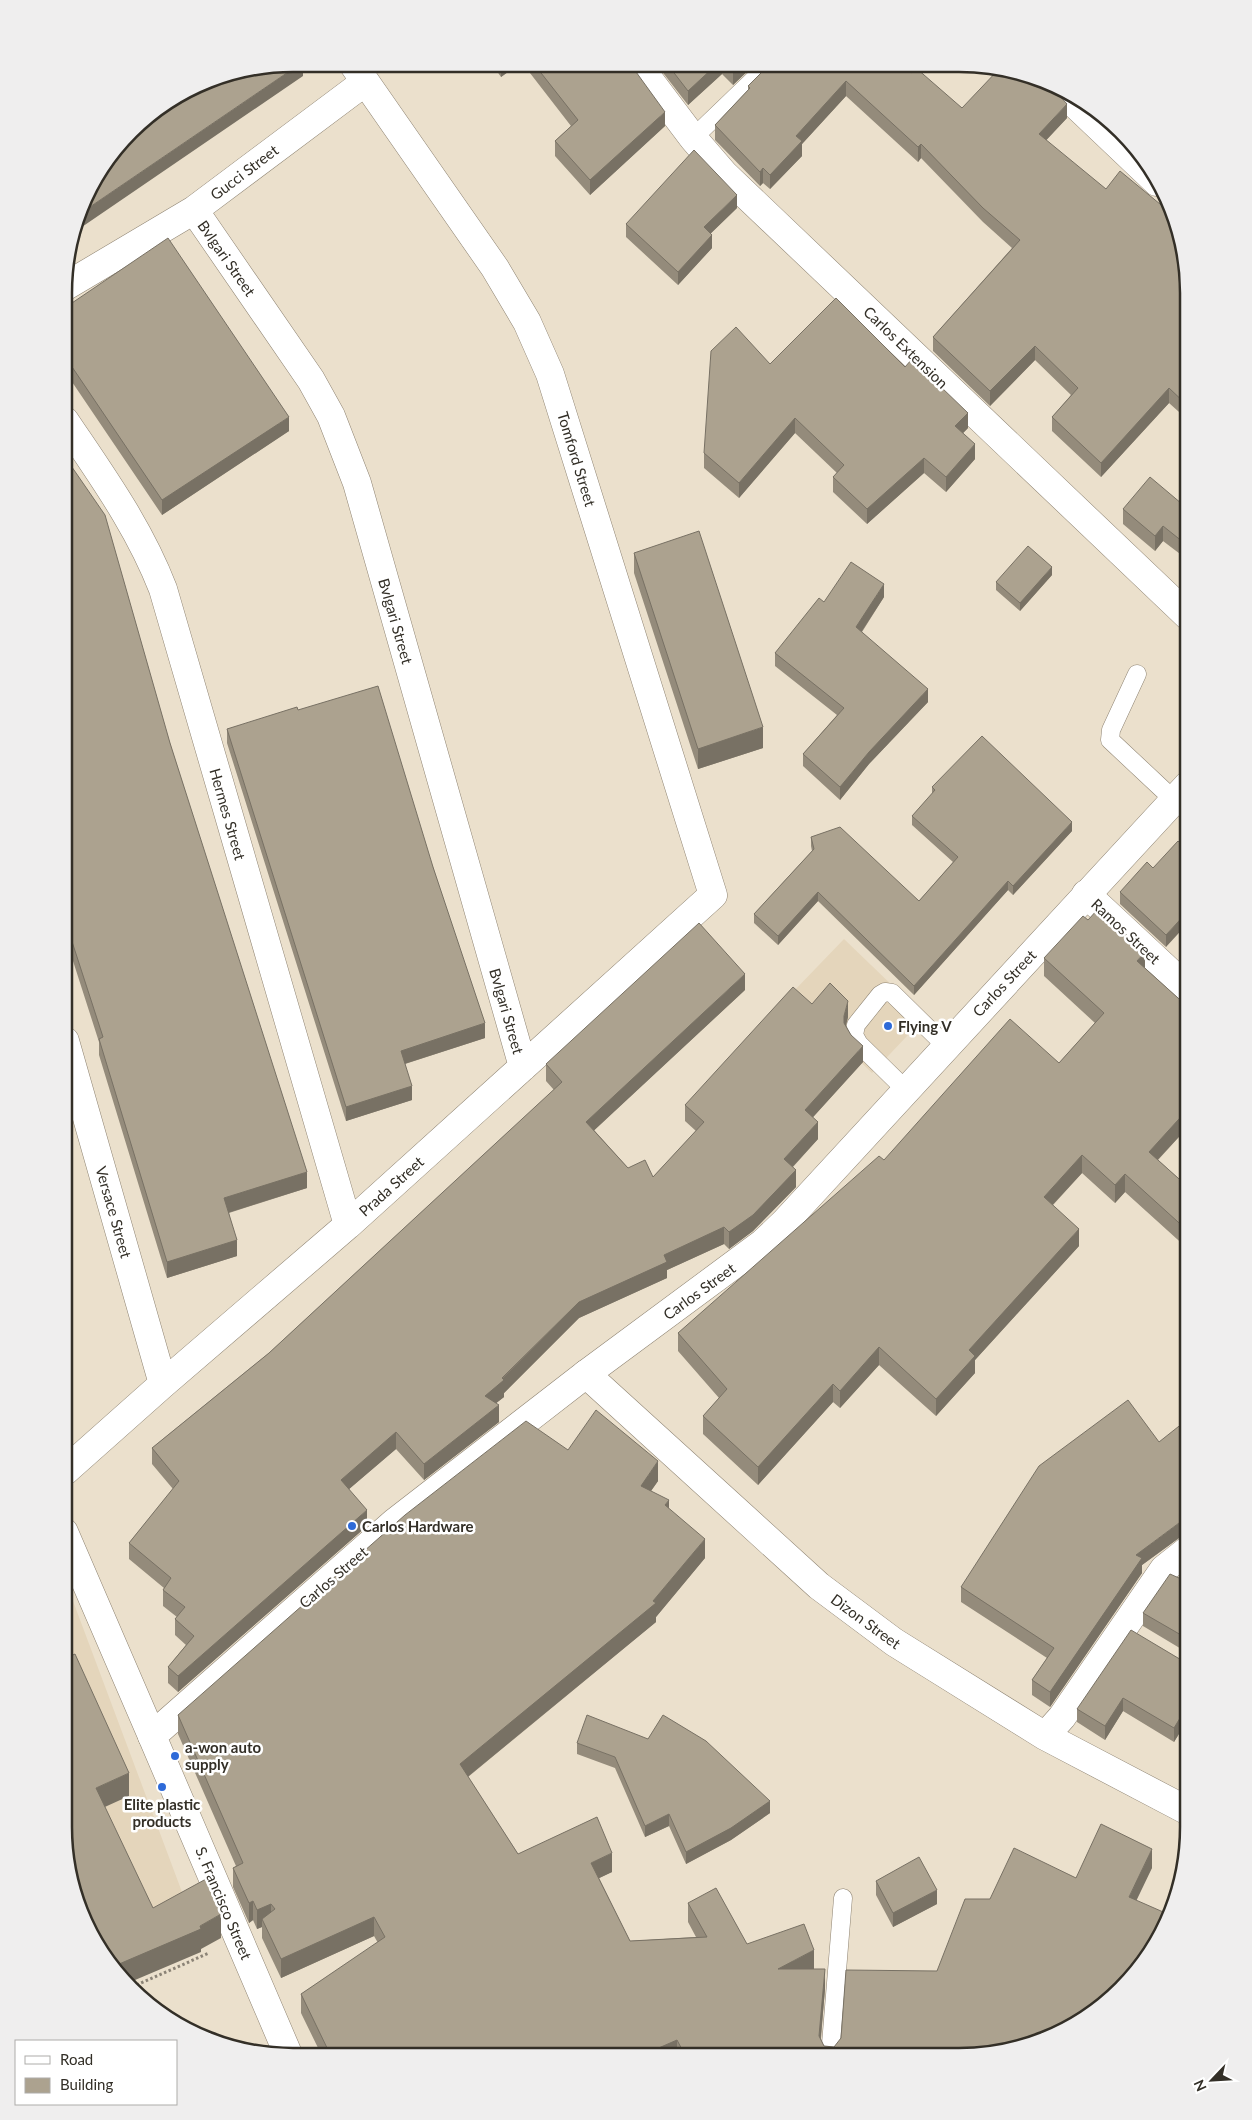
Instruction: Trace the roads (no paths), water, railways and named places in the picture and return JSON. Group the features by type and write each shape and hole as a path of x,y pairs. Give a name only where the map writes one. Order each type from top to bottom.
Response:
{"street":[{"name":"Carlos Extension","path":"643,72 693,138 724,174 1180,608"},
{"name":"Gucci Street","path":"73,282 194,210 359,73"},
{"name":"Tomford Street","path":"359,73 495,268 540,348 553,384 713,895"},
{"path":"1082,110 1136,162"},
{"name":"Bvlgari Street","path":"194,210 311,380 331,416 345,451 360,493 523,1067"},
{"name":"Hermes Street","path":"72,430 132,520 150,555 163,589 348,1225"},
{"name":"Carlos Street","path":"152,1736 396,1522 586,1374 763,1243 784,1223 1180,793"},
{"name":"Ramos Street","path":"1086,894 1180,982"},
{"name":"Prada Street","path":"72,1465 348,1225 713,895"},
{"name":"Versace Street","path":"72,1066 163,1384"},
{"name":"Dizon Street","path":"586,1374 819,1586 894,1642 1045,1736 1180,1807"},
{"name":"S. Francisco Street","path":"72,1551 285,2047"},
{"path":"1045,1736 1132,1633 1164,1569 1180,1556"}],"lane":[{"path":"693,138 762,72"},
{"path":"1137,674 1111,730 1110,740 1180,791"},
{"path":"906,1090 859,1044 854,1035 856,1025 880,995 885,992 892,993 946,1046"},
{"path":"831,2048 844,1898"}],"place":[{"name":"Flying V","path":"888,1026"},
{"name":"Carlos Hardware","path":"352,1526"},
{"name":"a-won auto supply","path":"175,1756"},
{"name":"Elite plastic products","path":"162,1787"}]}
